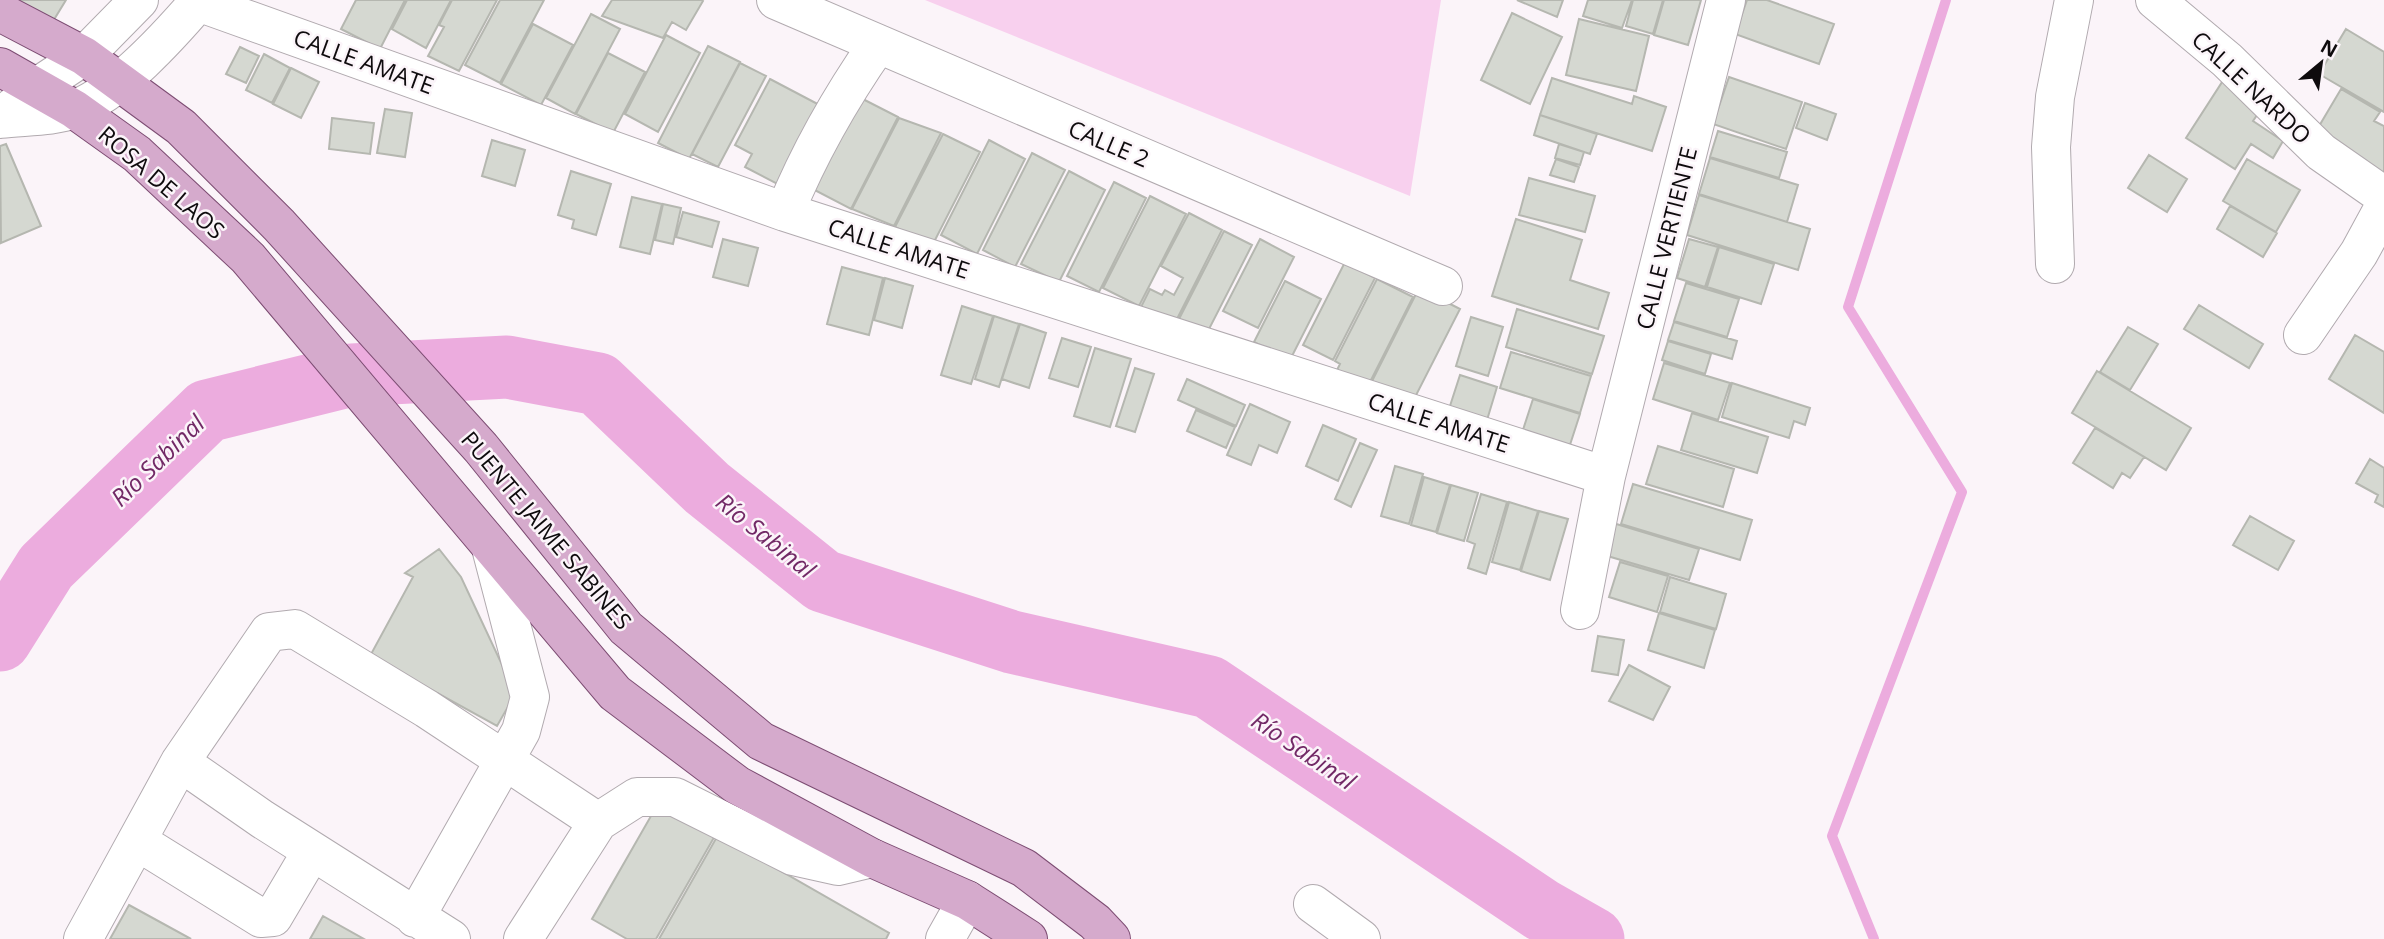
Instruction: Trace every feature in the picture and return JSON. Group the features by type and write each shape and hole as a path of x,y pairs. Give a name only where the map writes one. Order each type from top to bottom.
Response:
{"main road":[{"path":"0,12 84,56"},
{"name":"PUENTE JAIME SABINES","path":"84,56 181,127 279,225 481,448 626,628 761,741 1024,868 1095,922 1111,939"},
{"name":"ROSA DE LAOS","path":"0,67 74,109 138,154 248,258 439,482 491,548"},
{"path":"491,548 615,693 737,785 872,858 967,900 1028,939"}],"street":[{"path":"0,119 37,87 84,56 139,0"},
{"name":"CALLE 2","path":"776,0 1443,286"},
{"name":"CALLE VERTIENTE","path":"1580,610 1606,476 1726,0"},
{"path":"2055,264 2051,147 2055,97 2074,0"},
{"name":"CALLE NARDO","path":"2155,0 2227,60 2321,152 2384,196"},
{"path":"0,119 74,109 120,81 147,57 199,1"},
{"name":"CALLE AMATE","path":"199,1 785,212 1606,476"},
{"path":"785,212 803,169 841,98 878,44"},
{"path":"2303,335 2359,253 2384,207"},
{"path":"415,918 521,731 530,697 491,548"},
{"path":"83,939 180,762 270,632 295,629 427,709 598,822"},
{"path":"180,762 312,851 451,939"},
{"path":"523,939 598,822 637,797 675,797 793,856 838,866 872,858"},
{"path":"137,841 261,918 273,917 312,851"},
{"path":"945,939 967,900"},
{"path":"1313,904 1361,939"}],"shaded area":[{"path":"925,0 1441,0 1410,196"}],"building":[{"path":"20,0 66,0 47,31 14,10"},
{"path":"356,0 405,0 380,49 341,29"},
{"path":"407,0 451,0 426,48 392,29"},
{"path":"452,0 497,0 459,71 428,56 444,27 439,25"},
{"path":"500,0 544,0 500,83 465,65"},
{"path":"612,0 703,1 686,30 672,22 663,38 602,16"},
{"path":"1517,0 1563,0 1557,17"},
{"path":"1588,0 1632,0 1622,28 1583,16"},
{"path":"1633,0 1663,0 1653,34 1626,26"},
{"path":"1664,0 1701,0 1688,45 1654,35"},
{"path":"1747,0 1767,0 1834,24 1819,64 1735,34"},
{"path":"1512,13 1562,37 1530,104 1481,80"},
{"path":"591,14 620,29 575,114 546,98"},
{"path":"1579,19 1649,36 1636,91 1566,75"},
{"path":"533,24 573,45 541,105 501,84"},
{"path":"2346,29 2384,52 2384,112 2319,74"},
{"path":"666,35 700,53 658,132 625,114"},
{"path":"708,46 740,62 689,159 658,143"},
{"path":"240,47 259,56 246,83 226,74"},
{"path":"608,53 645,72 613,133 576,114"},
{"path":"264,54 290,68 272,103 246,90"},
{"path":"740,63 766,76 718,167 692,154"},
{"path":"291,68 319,82 301,118 273,104"},
{"path":"2226,76 2266,102 2253,121 2283,141 2273,158 2251,144 2235,169 2186,138"},
{"path":"1729,77 1802,102 1786,149 1713,124"},
{"path":"1552,78 1632,104 1634,96 1666,107 1652,151 1540,115"},
{"path":"770,79 829,110 787,189 745,167 752,154 735,145"},
{"path":"2341,89 2380,112 2374,121 2384,126 2384,174 2315,133"},
{"path":"851,93 898,117 851,209 805,185"},
{"path":"1805,103 1836,114 1827,140 1796,128"},
{"path":"385,109 412,113 405,157 377,153"},
{"path":"1540,115 1597,134 1590,154 1534,135"},
{"path":"332,118 374,123 370,154 329,149"},
{"path":"899,118 941,133 894,226 852,209"},
{"path":"1718,131 1787,152 1779,178 1710,157"},
{"path":"943,134 980,152 932,246 895,227"},
{"path":"492,140 525,150 515,186 482,176"},
{"path":"989,140 1025,159 977,254 941,235"},
{"path":"6,144 41,226 1,243 0,146"},
{"path":"1559,144 1584,152 1580,165 1555,158"},
{"path":"1032,153 1065,170 1015,267 983,250"},
{"path":"2149,155 2187,179 2167,212 2128,188"},
{"path":"1710,158 1798,185 1787,222 1699,194"},
{"path":"1556,159 1579,167 1574,182 1550,175"},
{"path":"2247,159 2300,190 2276,232 2223,201"},
{"path":"571,171 611,184 596,235 572,228 574,220 558,215"},
{"path":"1069,171 1105,190 1059,282 1021,264"},
{"path":"1529,178 1595,196 1585,232 1519,215"},
{"path":"1114,182 1146,198 1099,292 1067,276"},
{"path":"1699,195 1810,229 1798,270 1687,235"},
{"path":"1150,196 1186,214 1139,306 1103,288"},
{"path":"632,197 662,204 650,254 620,247"},
{"path":"663,204 681,208 673,244 655,240"},
{"path":"2230,206 2277,233 2263,257 2217,229"},
{"path":"683,212 719,222 712,247 676,237"},
{"path":"1189,213 1222,230 1175,323 1141,307 1150,289 1162,295 1165,290 1174,295 1183,278 1161,266"},
{"path":"1516,219 1582,240 1570,280 1609,293 1598,329 1492,296"},
{"path":"1224,231 1252,245 1207,333 1179,319"},
{"path":"723,239 758,248 748,286 713,277"},
{"path":"1260,239 1294,257 1258,328 1223,311"},
{"path":"1689,239 1718,247 1705,287 1677,278"},
{"path":"1719,247 1774,264 1761,304 1707,287"},
{"path":"1345,262 1375,278 1333,360 1303,345"},
{"path":"842,267 883,278 869,335 827,324"},
{"path":"885,278 913,286 902,328 874,320"},
{"path":"1377,279 1413,297 1367,388 1336,372 1340,364 1335,361"},
{"path":"1285,281 1321,299 1290,360 1254,342"},
{"path":"1686,283 1739,299 1727,337 1674,321"},
{"path":"1419,288 1460,309 1409,409 1368,389"},
{"path":"2199,305 2263,344 2249,368 2184,329"},
{"path":"962,306 993,316 971,384 941,375"},
{"path":"1517,309 1604,336 1592,374 1506,347"},
{"path":"994,316 1019,324 999,387 975,379"},
{"path":"1471,317 1503,327 1488,376 1456,366"},
{"path":"1674,322 1737,341 1732,359 1668,340"},
{"path":"1020,324 1046,333 1029,388 1002,379"},
{"path":"2128,327 2158,344 2130,390 2100,372"},
{"path":"2355,335 2384,352 2384,413 2329,379"},
{"path":"1062,338 1091,347 1078,387 1049,378"},
{"path":"1668,341 1711,354 1705,374 1662,360"},
{"path":"1095,348 1131,359 1110,427 1074,416"},
{"path":"1511,352 1591,376 1580,413 1500,388"},
{"path":"1664,363 1730,383 1718,420 1653,399"},
{"path":"1135,368 1154,374 1135,432 1116,426"},
{"path":"2097,371 2191,428 2166,470 2072,413"},
{"path":"1460,375 1497,387 1487,420 1449,409"},
{"path":"1187,379 1245,405 1236,426 1178,400"},
{"path":"1732,383 1810,408 1805,425 1794,421 1789,438 1722,417"},
{"path":"1533,399 1580,414 1567,454 1520,439"},
{"path":"1250,404 1290,422 1277,453 1259,445 1251,465 1227,455"},
{"path":"1196,410 1235,427 1226,448 1187,431"},
{"path":"1692,413 1768,437 1757,473 1681,450"},
{"path":"1323,425 1356,439 1338,481 1306,466"},
{"path":"2095,428 2144,457 2130,478 2122,473 2113,488 2073,463"},
{"path":"1360,443 1377,450 1351,507 1335,499"},
{"path":"1658,446 1734,469 1723,507 1646,484"},
{"path":"2370,459 2384,468 2384,507 2375,502 2378,495 2356,483"},
{"path":"1395,466 1423,474 1409,524 1381,516"},
{"path":"1424,477 1450,485 1436,532 1411,525"},
{"path":"1633,484 1752,520 1740,560 1621,524"},
{"path":"1451,485 1478,493 1464,541 1437,533"},
{"path":"1481,494 1507,502 1486,574 1468,568 1475,544 1467,541"},
{"path":"1509,502 1538,511 1520,570 1492,562"},
{"path":"1539,511 1568,519 1550,580 1521,571"},
{"path":"2250,516 2294,541 2278,570 2233,545"},
{"path":"1613,523 1699,549 1689,580 1604,555"},
{"path":"439,549 461,577 511,684 513,698 497,726 370,656 413,577 405,573"},
{"path":"1620,562 1668,576 1657,612 1609,597"},
{"path":"1670,577 1726,594 1716,629 1660,612"},
{"path":"1659,613 1715,630 1704,668 1648,650"},
{"path":"1598,636 1624,640 1618,675 1592,671"},
{"path":"1629,665 1670,687 1653,720 1609,701"},
{"path":"659,802 716,834 656,939 627,939 592,919"},
{"path":"718,835 889,933 886,939 659,939"},
{"path":"129,905 191,939 110,939"},
{"path":"323,916 364,939 310,939"}],"waterway":[{"path":"1874,939 1832,836 1962,492 1848,307 1946,0"},
{"name":"Río Sabinal","path":"0,640 46,567 207,411 352,375 507,367 598,384 707,488 823,581 1012,642 1209,687 1542,910 1593,939"}]}
